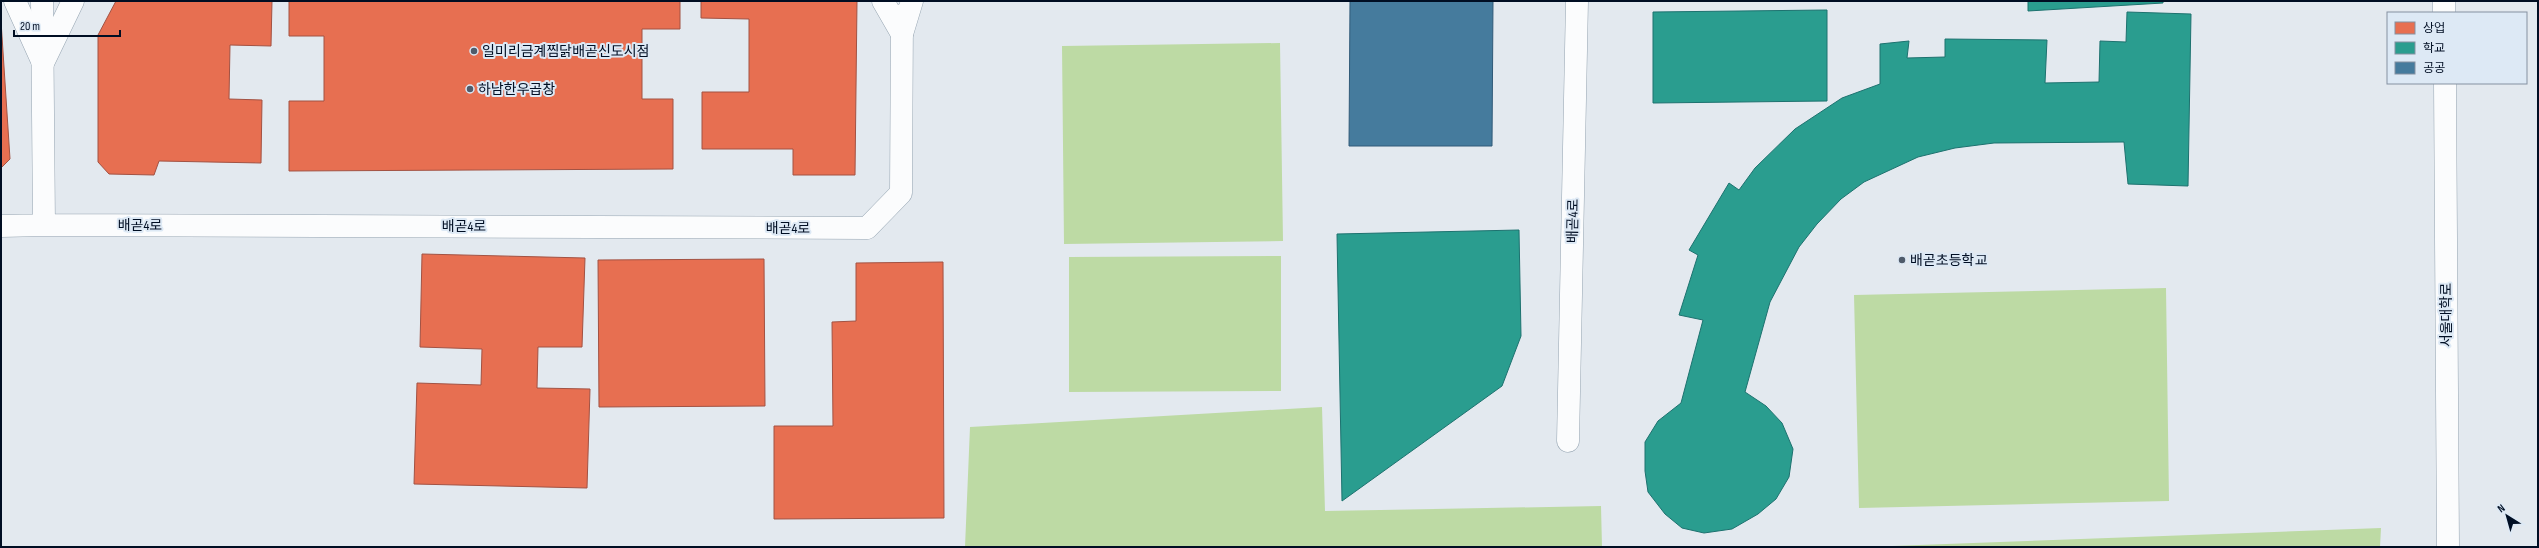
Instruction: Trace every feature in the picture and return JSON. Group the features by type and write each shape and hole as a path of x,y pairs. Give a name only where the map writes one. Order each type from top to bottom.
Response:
{"street":[{"path":"15,1 43,63"},
{"path":"42,1 44,225"},
{"path":"43,63 73,1"},
{"path":"883,1 902,34"},
{"name":"배곧4로","path":"1,226 867,228 902,194 902,1"},
{"path":"902,34 912,1"},
{"name":"배곧4로","path":"1568,441 1577,1"},
{"path":"2444,1 2444,12"},
{"name":"서울대학로","path":"2445,84 2448,547"}],"green space":[{"path":"1280,43 1283,241 1064,244 1062,46"},
{"path":"1281,256 1281,391 1069,392 1069,257"},
{"path":"2166,288 2169,501 1859,508 1854,295"},
{"path":"1322,407 1325,511 1601,506 1602,547 965,547 970,427"},
{"path":"2381,528 2380,547 1865,547"}],"building: 상업":[{"path":"116,1 272,1 271,46 230,45 229,99 262,100 261,163 159,161 154,175 109,174 98,162 98,35"},
{"path":"289,1 680,1 680,29 642,29 642,99 673,99 673,169 289,171 289,101 324,101 324,36 289,36"},
{"path":"701,1 857,1 855,175 793,175 793,149 702,149 702,92 749,92 749,19 701,18"},
{"path":"1,21 10,159 1,168"},
{"path":"422,254 585,258 582,347 538,347 537,388 590,389 587,488 414,484 417,383 481,385 482,349 420,347"},
{"path":"764,259 765,406 599,407 598,260"},
{"path":"943,262 944,518 774,519 774,426 833,426 832,322 856,321 856,263"}],"building: 학교":[{"path":"2028,1 2163,1 2163,3 2028,11"},
{"path":"1827,10 1827,101 1653,103 1653,12"},
{"path":"2127,12 2191,14 2188,186 2128,184 2124,142 1994,143 1955,148 1918,157 1864,182 1841,199 1817,224 1799,247 1770,302 1745,392 1766,406 1782,423 1793,449 1789,477 1776,499 1758,514 1732,529 1704,533 1682,528 1665,514 1648,492 1645,471 1645,442 1658,421 1681,403 1703,320 1679,315 1698,255 1689,250 1729,183 1739,190 1755,168 1795,129 1842,98 1880,84 1880,44 1909,41 1907,58 1945,57 1945,39 2047,40 2045,83 2099,82 2100,41 2126,42"},
{"path":"1519,230 1521,336 1502,386 1342,501 1337,234"}],"building: 공공":[{"path":"1350,1 1493,1 1492,146 1349,146"}],"place":[{"name":"일미리금계찜닭배곧신도시점","path":"474,51"},
{"name":"하남한우곱창","path":"470,89"},
{"name":"배곧초등학교","path":"1902,260"}]}
